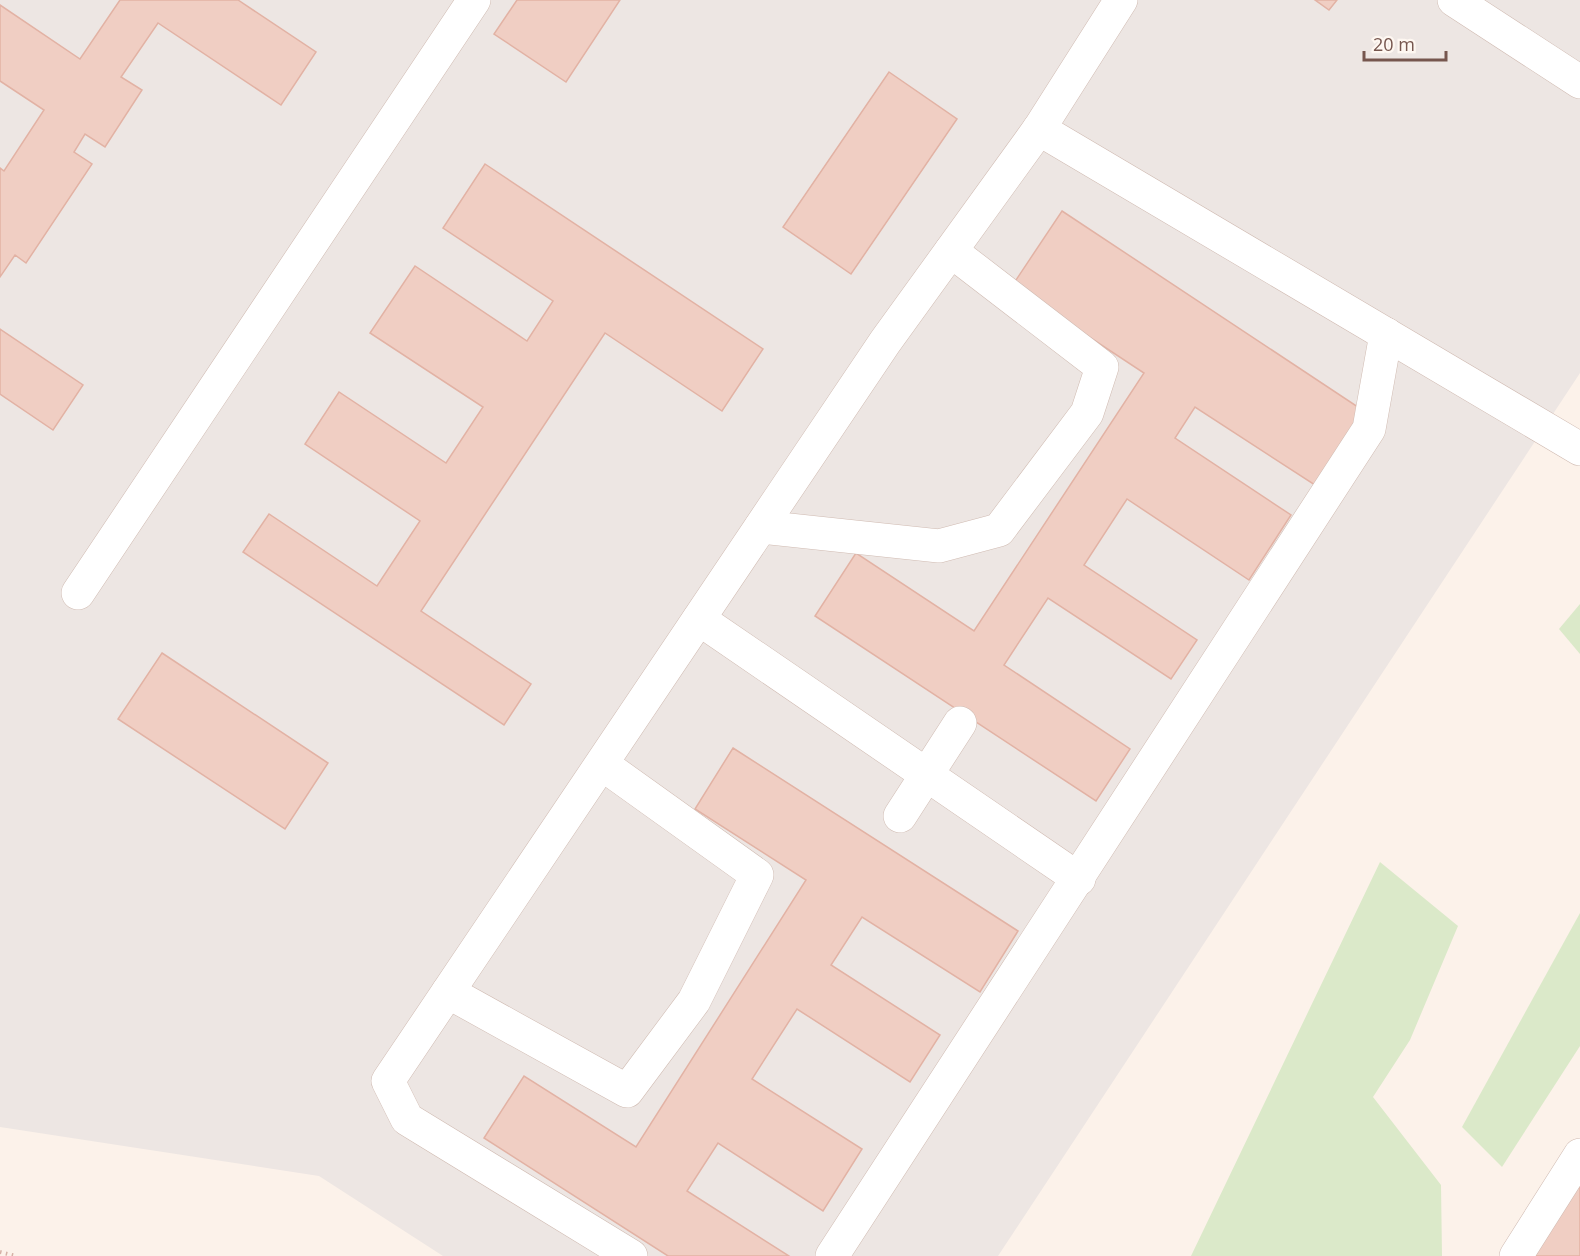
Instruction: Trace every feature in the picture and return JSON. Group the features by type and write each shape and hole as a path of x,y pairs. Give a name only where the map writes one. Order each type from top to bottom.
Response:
{"street":[{"path":"78,593 474,0"},
{"path":"632,1256 407,1119 388,1081 879,352 1039,129 1121,0"},
{"path":"1454,0 1580,82"},
{"path":"1039,129 1580,449"},
{"path":"762,527 939,546 999,530 1087,413 1102,367 951,250"},
{"path":"832,1256 1079,879 1369,429 1386,334"},
{"path":"699,619 1079,879"},
{"path":"900,816 960,723"},
{"path":"448,992 627,1091 694,1001 757,875 602,764"},
{"path":"1516,1256 1580,1155"}],"path":[{"path":"0,1252 16,1256"}],"shaded area":[{"path":"0,0 1580,0 1580,373 998,1256 443,1256 319,1176 0,1127"}],"green space":[{"path":"1580,604 1580,654 1559,629"},
{"path":"1380,862 1458,926 1410,1040 1373,1097 1441,1185 1442,1256 1191,1256"},
{"path":"1580,913 1580,1046 1502,1167 1462,1127"}],"building":[{"path":"120,0 238,0 316,52 281,105 158,23 121,77 142,90 105,147 85,134 74,152 92,164 26,263 15,255 0,277 0,168 4,171 44,110 0,81 0,5 80,59"},
{"path":"517,0 620,0 566,82 494,34"},
{"path":"1315,0 1337,0 1329,10"},
{"path":"889,72 957,119 851,274 783,227"},
{"path":"485,164 763,349 722,411 605,333 421,611 531,684 504,725 243,552 269,514 377,586 420,521 305,444 339,392 446,463 483,407 370,333 415,266 527,341 553,301 443,228"},
{"path":"1062,211 1367,413 1318,487 1195,407 1175,438 1291,515 1249,580 1127,499 1084,565 1197,640 1171,679 1048,598 1004,665 1130,749 1096,801 815,616 856,553 974,631 1144,373 1012,286"},
{"path":"0,329 83,385 53,430 0,394"},
{"path":"162,653 328,763 285,829 118,719"},
{"path":"733,748 1018,931 980,992 862,917 831,965 940,1035 910,1082 797,1009 752,1079 862,1149 823,1211 718,1143 687,1191 789,1256 668,1256 484,1138 524,1076 636,1147 806,880 695,809"},
{"path":"1580,1182 1580,1256 1535,1256"}]}
